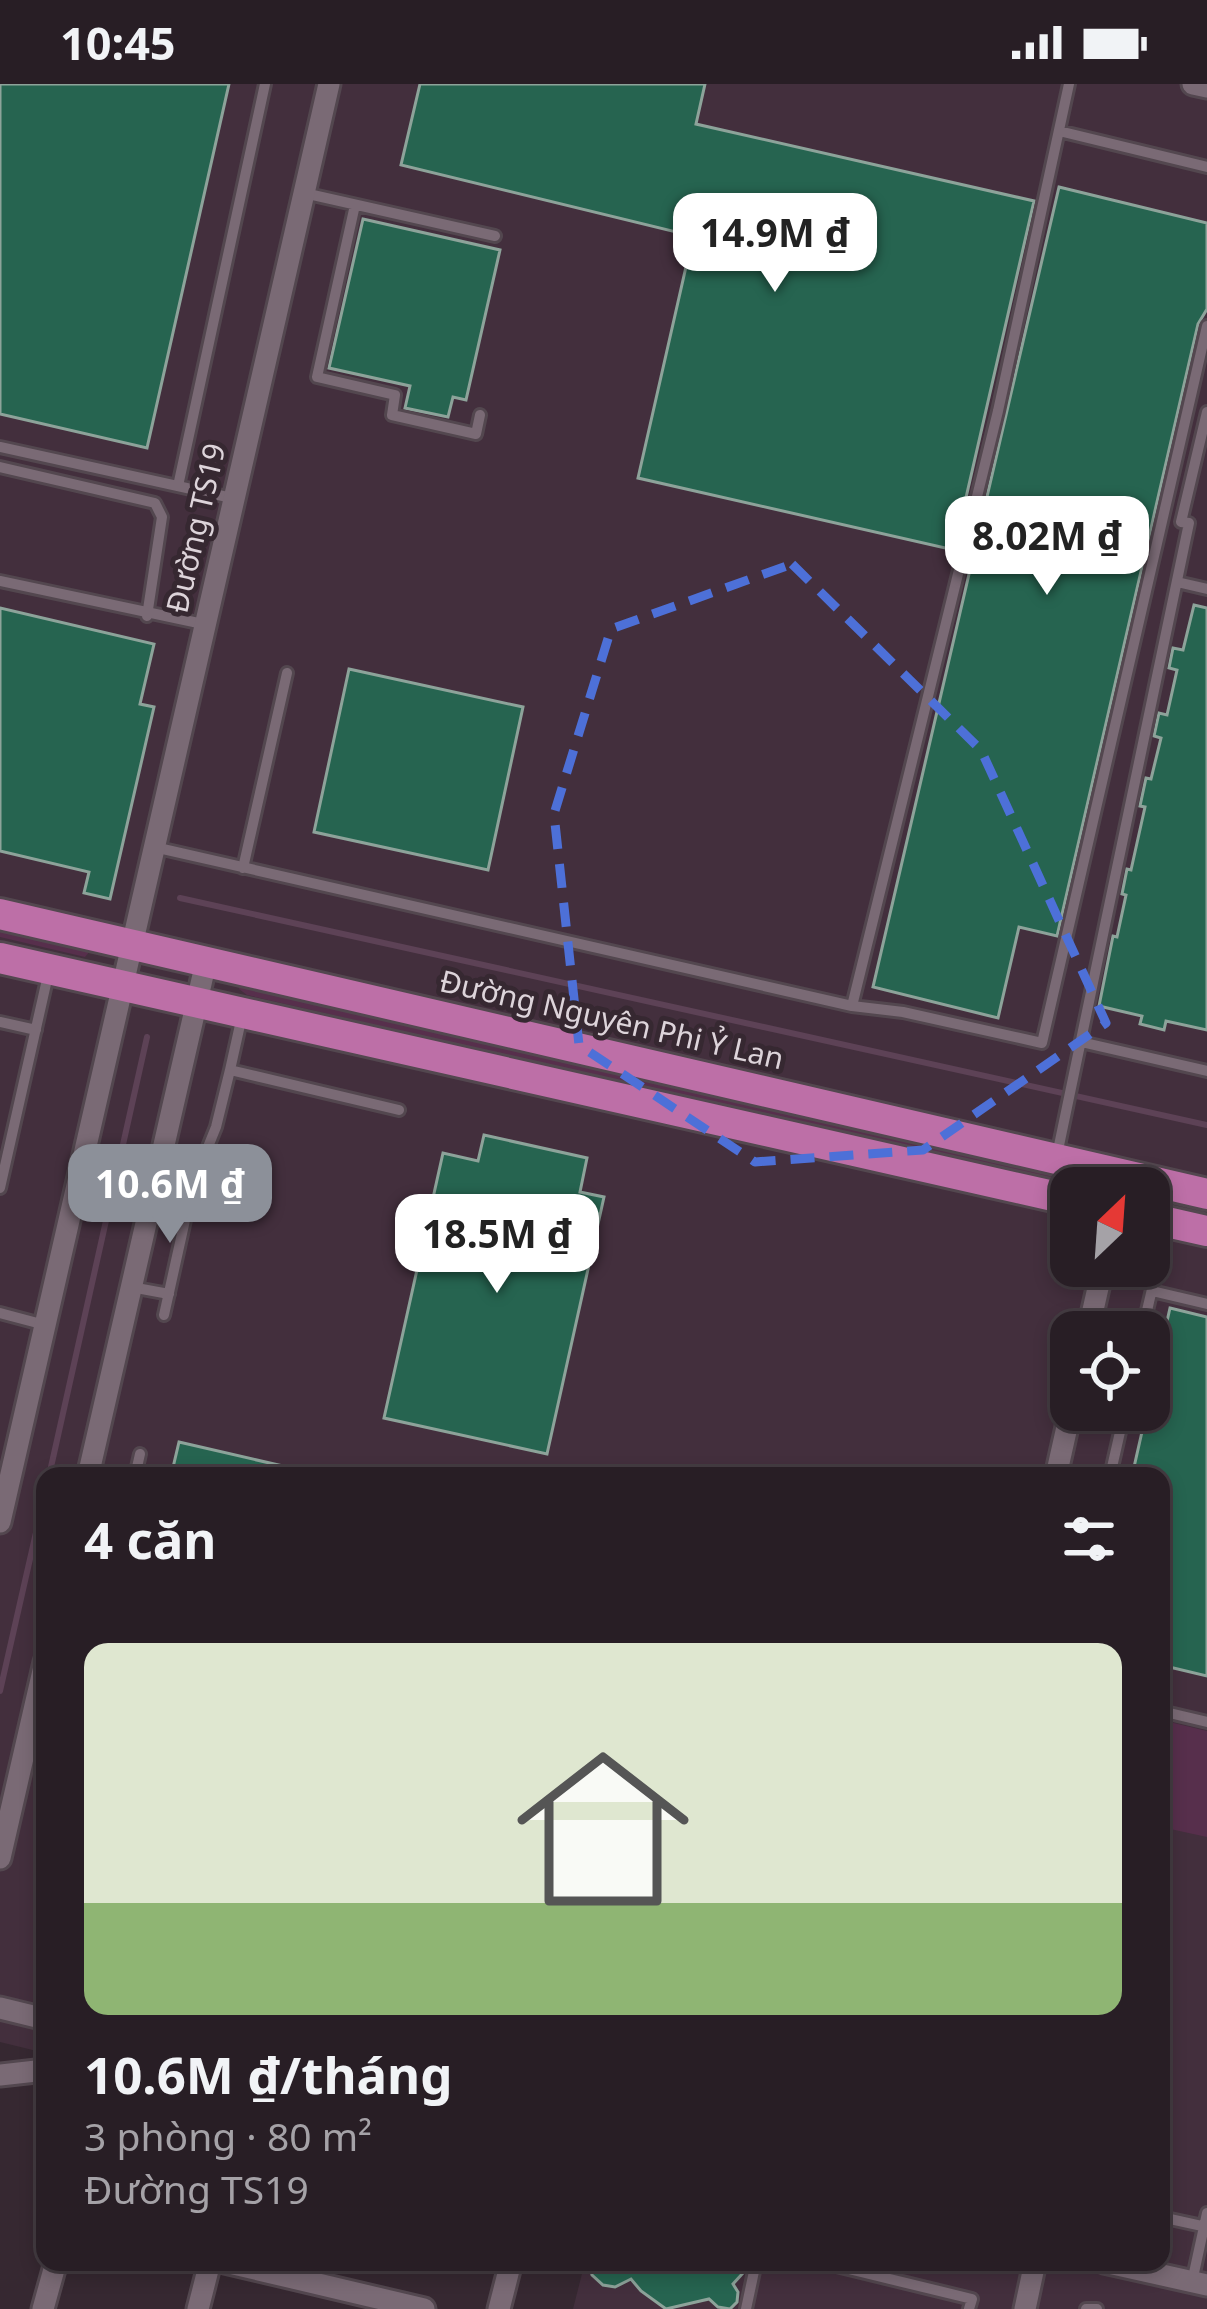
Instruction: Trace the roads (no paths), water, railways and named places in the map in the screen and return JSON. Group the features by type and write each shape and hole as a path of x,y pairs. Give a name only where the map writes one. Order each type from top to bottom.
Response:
{"main road":[{"name":"Đường Nguyên Phi Ỷ Lan","path":"0,914 1078,1167"},
{"path":"0,958 1050,1195"},
{"name":"Đường Nguyên Phi Ỷ Lan","path":"1170,1188 1207,1194"},
{"path":"1170,1223 1207,1231"}],"street":[{"name":"Đường TS19","path":"0,1522 10,1429 46,1325 329,84"},
{"path":"1193,84 1207,87"},
{"path":"90,1467 206,962"},
{"path":"1058,1467 1066,1431"},
{"path":"0,1858 36,1701"},
{"path":"0,2008 36,2017"},
{"path":"0,2075 36,2071"},
{"path":"43,2309 54,2271"},
{"path":"198,2309 208,2271"},
{"path":"255,2271 354,2301 424,2309"},
{"path":"500,2309 510,2271"},
{"path":"1025,2309 1033,2271"},
{"path":"1143,2271 1199,2284"}],"lane":[{"path":"178,486 265,84"},
{"path":"852,1006 998,411 1069,84"},
{"path":"1059,131 1207,167"},
{"path":"304,193 495,236"},
{"path":"355,205 317,377 395,395 392,415 476,434 480,416"},
{"path":"154,848 852,1006 903,1012 1042,1043 1207,326"},
{"path":"1056,1160 1189,524 1181,522 1207,412"},
{"path":"0,447 232,498"},
{"path":"0,467 155,503 162,517 147,616"},
{"path":"0,581 203,625"},
{"path":"1177,582 1207,589"},
{"path":"243,868 287,673"},
{"path":"0,1188 50,969"},
{"path":"164,1315 193,1184 216,1127 243,1013"},
{"path":"0,1022 36,1030"},
{"path":"1081,1042 1207,1071"},
{"path":"230,1070 399,1110"},
{"path":"131,1287 169,1294"},
{"path":"1147,1311 1152,1287"},
{"path":"1152,1291 1207,1304"},
{"path":"0,1313 46,1325"},
{"path":"1112,1467 1120,1431"},
{"path":"137,1467 140,1454"},
{"path":"1170,1713 1207,1722"},
{"path":"1170,2218 1206,2222 1199,2284"},
{"path":"746,2309 754,2271"},
{"path":"857,2271 972,2299 970,2309"},
{"path":"1086,2309 1097,2309"}],"waterway":[{"path":"180,898 1207,1125"},
{"path":"51,1467 147,1037"},
{"path":"0,1691 36,1533"}]}
